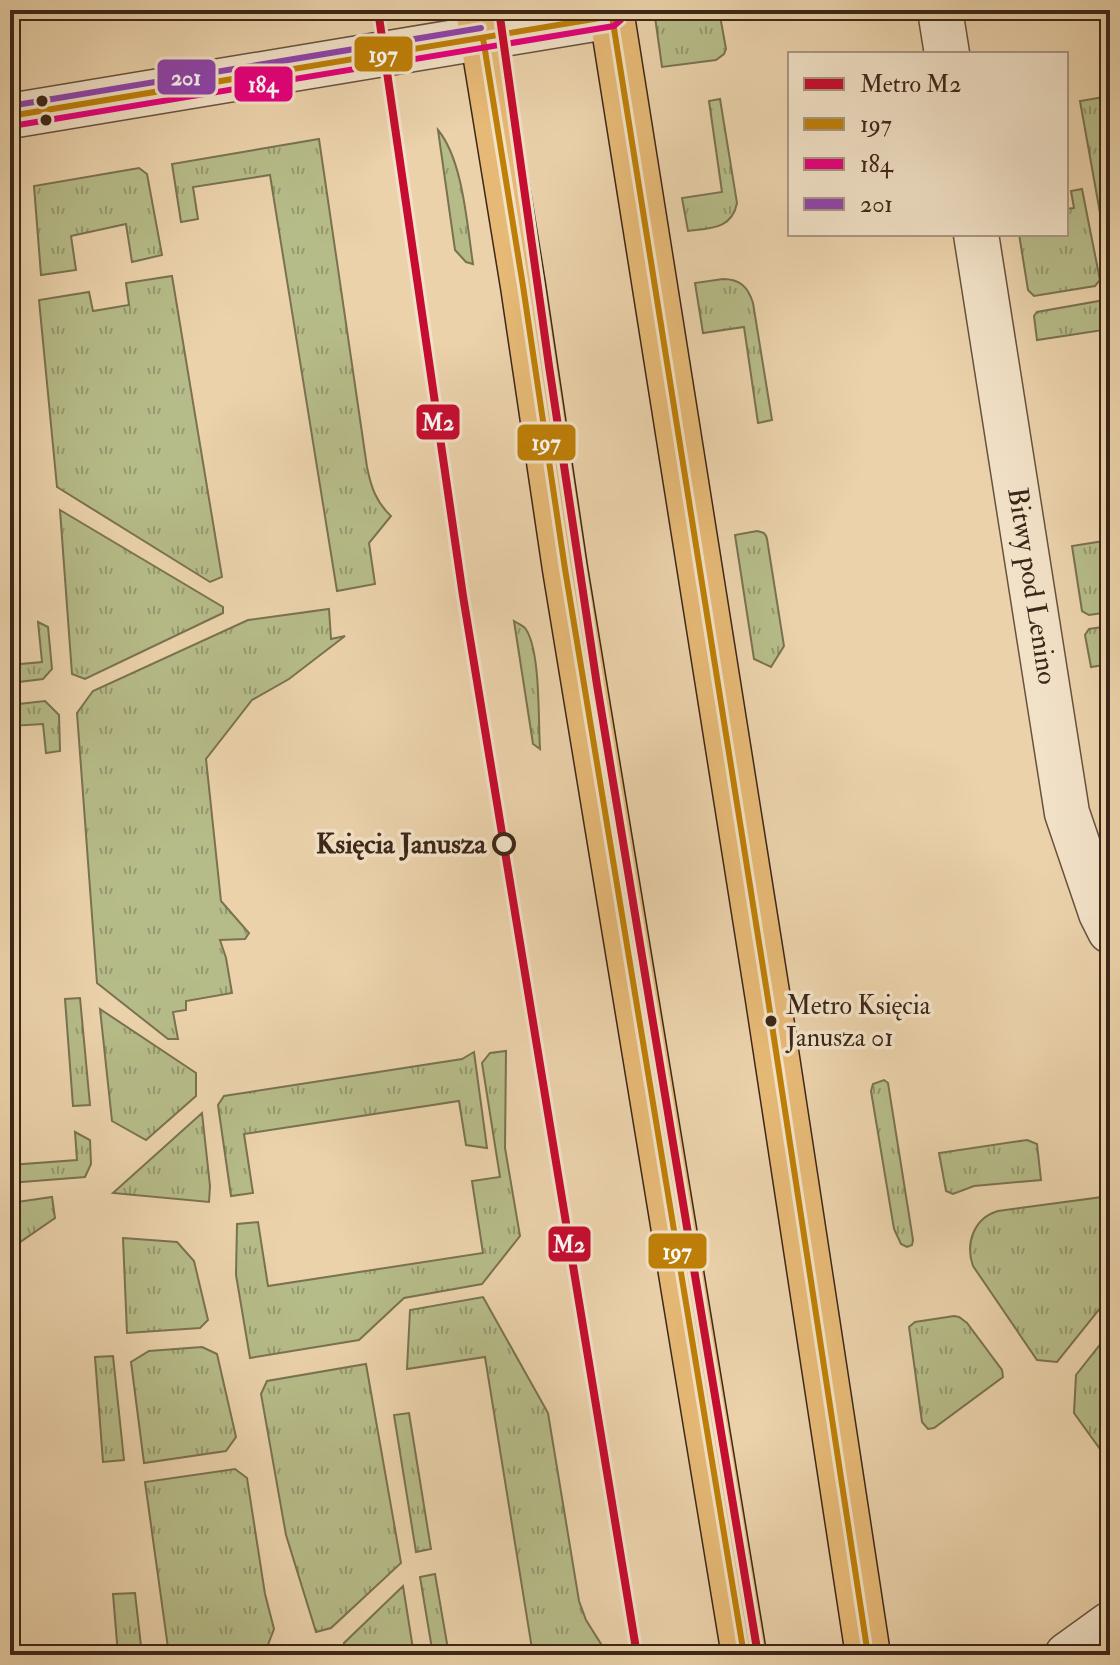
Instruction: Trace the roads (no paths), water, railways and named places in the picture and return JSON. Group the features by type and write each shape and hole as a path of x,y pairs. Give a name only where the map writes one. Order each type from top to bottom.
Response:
{"main road":[{"path":"612,13 868,1655"},
{"path":"481,24 565,569 744,1655"}],"street":[{"path":"940,10 947,52"},
{"path":"10,116 481,24 612,13"},
{"name":"Bitwy pod Lenino","path":"976,236 1067,813 1110,931"},
{"path":"1067,1655 1110,1624"}],"metro line":[{"name":"M2","path":"378,10 463,596 637,1655"},
{"name":"M2","path":"499,10 597,685 758,1655"}],"place":[{"name":"Księcia Janusza","path":"504,844"},
{"name":"Metro Księcia Janusza 01","path":"771,1021"}]}
